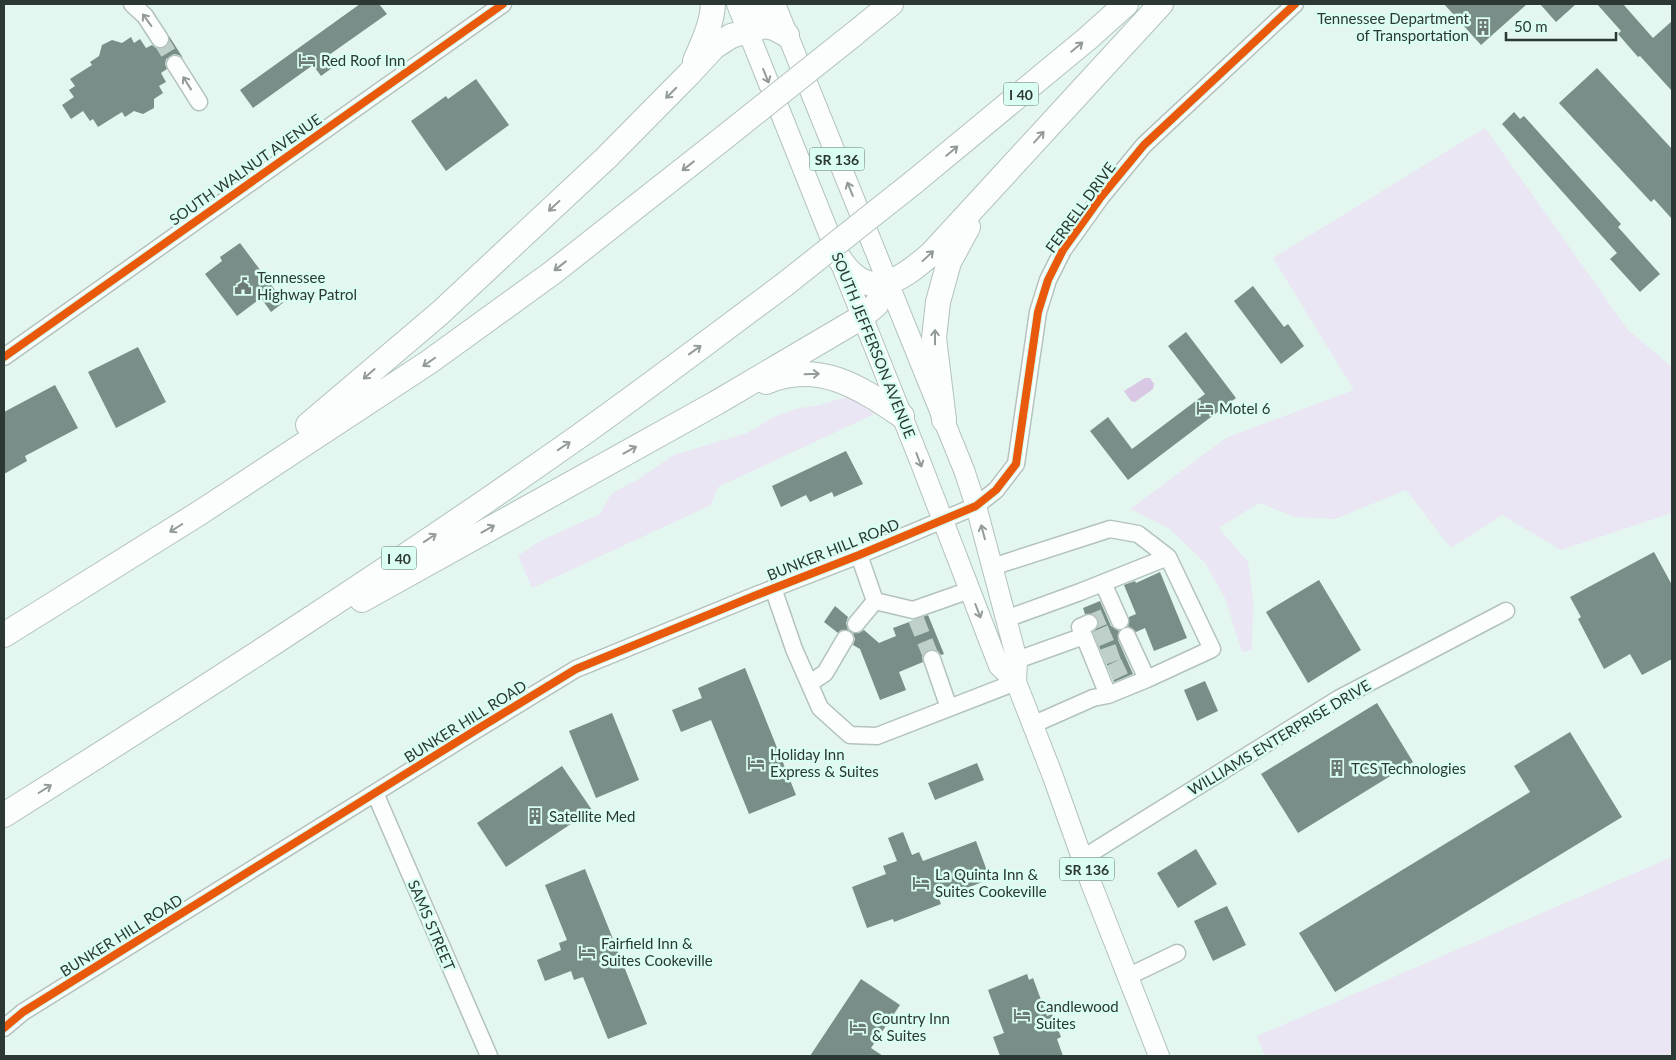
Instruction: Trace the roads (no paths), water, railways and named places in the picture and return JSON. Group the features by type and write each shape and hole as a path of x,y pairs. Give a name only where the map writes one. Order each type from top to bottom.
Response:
{"highway":[{"path":"689,74 706,35 713,4"},
{"path":"748,31 754,14 762,4"},
{"path":"4,635 201,512 437,356 552,273 891,4"},
{"name":"I 40","path":"4,815 202,690 578,436 784,285 914,182 1087,39 1126,4"},
{"path":"839,258 853,275 868,284 888,283 908,272 931,254 1161,4"},
{"path":"201,512 339,400 440,313 606,158 714,47 721,42 765,26 774,28 787,35"},
{"path":"944,420 934,338 938,302 949,262 969,225 1008,171"},
{"path":"202,690 716,403 862,317 876,305 888,283"},
{"path":"716,403 781,375 821,374 847,382 879,400 902,416"}],"main road":[{"name":"SOUTH JEFFERSON AVENUE","path":"737,4 902,416 999,666 1016,682"},
{"name":"SOUTH JEFFERSON AVENUE","path":"774,4 964,470 976,506 1017,660 1016,682 1127,977 1159,1056"}],"street":[{"path":"132,4 146,16 160,39"},
{"name":"SOUTH WALNUT AVENUE","path":"4,357 503,4"},
{"name":"FERRELL DRIVE","path":"976,506 996,490 1016,464 1038,312 1048,280 1062,250 1101,196 1144,146 1295,4"},
{"path":"175,64 199,102"},
{"name":"BUNKER HILL ROAD","path":"4,1028 23,1012 576,669 976,506"},
{"path":"992,567 1110,529 1138,534 1168,557 1212,649 1147,679 1108,695 1093,698 1032,724"},
{"path":"858,555 875,601"},
{"path":"1006,618 1168,557"},
{"path":"1103,583 1115,616"},
{"path":"773,588 794,648 820,708 850,735 877,736 1016,682"},
{"path":"875,601 914,614 970,590"},
{"path":"856,624 875,601"},
{"name":"WILLIAMS ENTERPRISE DRIVE","path":"1083,858 1338,698 1506,611"},
{"path":"1017,660 1089,635 1105,675 1108,695"},
{"path":"810,683 825,673 845,639"},
{"path":"1130,651 1147,679"},
{"path":"932,658 950,708"},
{"name":"SAMS STREET","path":"375,794 489,1056"},
{"path":"1127,977 1177,953"}],"tunnel":[{"path":"160,39 175,64"},
{"path":"1089,623 1108,615"},
{"path":"916,619 932,659"},
{"path":"1096,639 1124,627"},
{"path":"1103,657 1123,650"},
{"path":"1110,673 1129,664"}],"place":[{"name":"Tennessee Department of Transportation","path":"1483,27"},
{"name":"Red Roof Inn","path":"307,60"},
{"name":"Tennessee Highway Patrol","path":"243,286"},
{"name":"Motel 6","path":"1205,408"},
{"name":"Holiday Inn Express & Suites","path":"756,763"},
{"name":"TCS Technologies","path":"1337,768"},
{"name":"Satellite Med","path":"535,816"},
{"name":"La Quinta Inn & Suites Cookeville","path":"921,883"},
{"name":"Fairfield Inn & Suites Cookeville","path":"587,952"},
{"name":"Candlewood Suites","path":"1022,1015"},
{"name":"Country Inn & Suites","path":"858,1027"}]}
